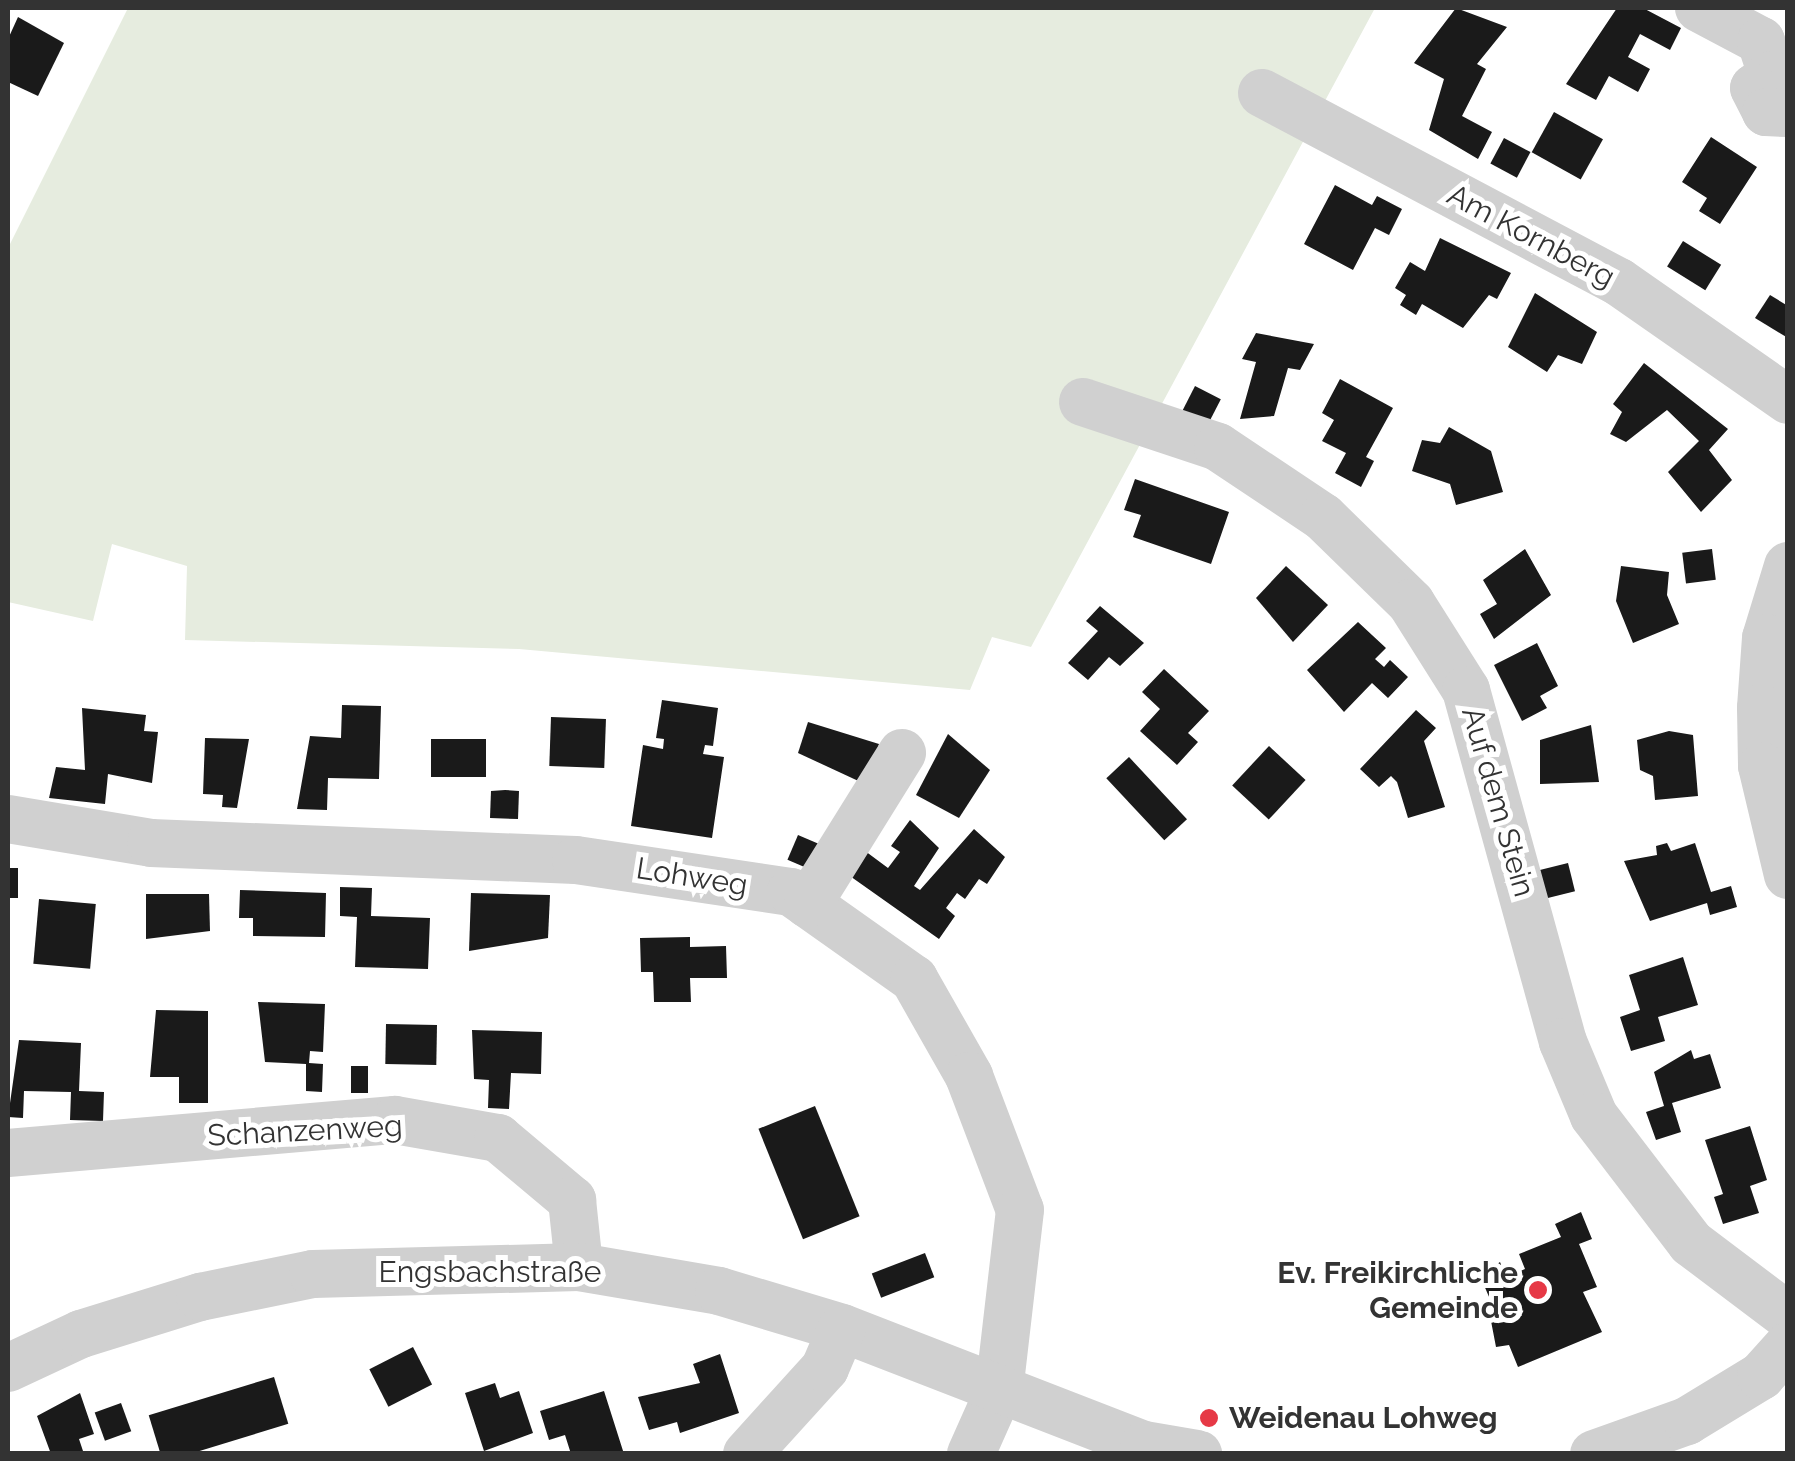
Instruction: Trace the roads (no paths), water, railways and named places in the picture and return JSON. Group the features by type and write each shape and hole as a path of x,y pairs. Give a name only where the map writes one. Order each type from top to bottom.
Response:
{"street":[{"path":"1699,8 1777,63"},
{"name":"Am Kornberg","path":"1262,93 1619,282 1788,400"},
{"name":"Auf dem Stein","path":"1083,402 1218,447 1323,516 1411,603 1466,690 1563,1042 1594,1116 1692,1242 1788,1316"},
{"path":"1788,566 1766,638 1761,708 1762,766 1788,874"},
{"path":"808,904 902,754"},
{"name":"Lohweg","path":"8,819 151,842 576,860 791,892 914,979 970,1076 1020,1210 999,1391 971,1454"},
{"name":"Schanzenweg","path":"8,1153 396,1120 498,1138 572,1200 579,1267"},
{"name":"Engsbachstraße","path":"8,1368 81,1334 200,1297 313,1274 579,1267 719,1291 842,1328 1144,1445 1198,1454"},
{"path":"747,1454 825,1368 842,1328"},
{"path":"1594,1454 1688,1421 1761,1376 1788,1346"}],"place":[{"name":"Ev. Freikirchliche Gemeinde","path":"1538,1290"},
{"name":"Weidenau Lohweg","path":"1209,1418"}]}
